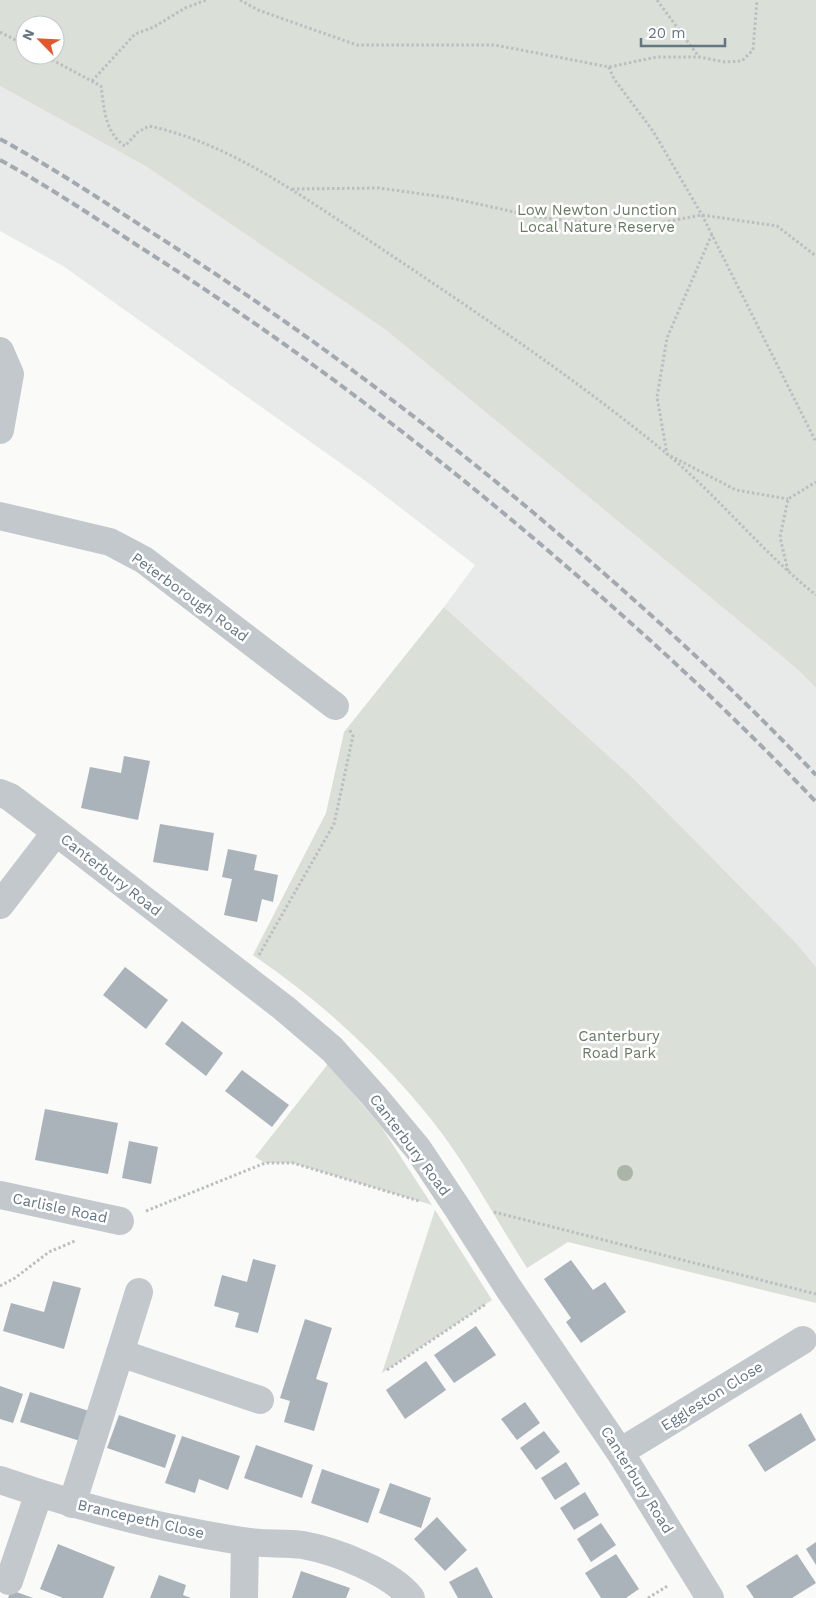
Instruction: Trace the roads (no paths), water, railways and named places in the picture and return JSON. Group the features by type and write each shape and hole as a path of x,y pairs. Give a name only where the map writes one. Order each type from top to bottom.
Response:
{"street":[{"path":"0,351 10,374 0,430"},
{"name":"Peterborough Road","path":"0,516 110,542 144,560 334,706"},
{"name":"Canterbury Road","path":"0,793 10,797 56,832 284,1008 332,1049 418,1150 620,1452 710,1598"},
{"path":"0,905 56,832"},
{"name":"Carlisle Road","path":"0,1195 120,1221"},
{"path":"72,1504 139,1292"},
{"name":"Eggleston Close","path":"620,1452 803,1340"},
{"path":"120,1353 260,1400"},
{"name":"Brancepeth Close","path":"0,1480 72,1504 158,1525 245,1542 304,1546 347,1559 376,1571 406,1591 411,1598"},
{"path":"9,1581 39,1493"},
{"path":"244,1598 245,1542"}],"railway":[{"path":"0,139 76,184 202,265 302,334 399,405 494,480 612,580 716,675 816,775"},
{"path":"0,160 61,196 216,297 327,375 434,456 538,542 648,638 733,718 816,802"}],"park label":[{"name":"Low Newton Junction Local Nature Reserve","path":"597,218"},
{"name":"Canterbury Road Park","path":"619,1044"}]}
